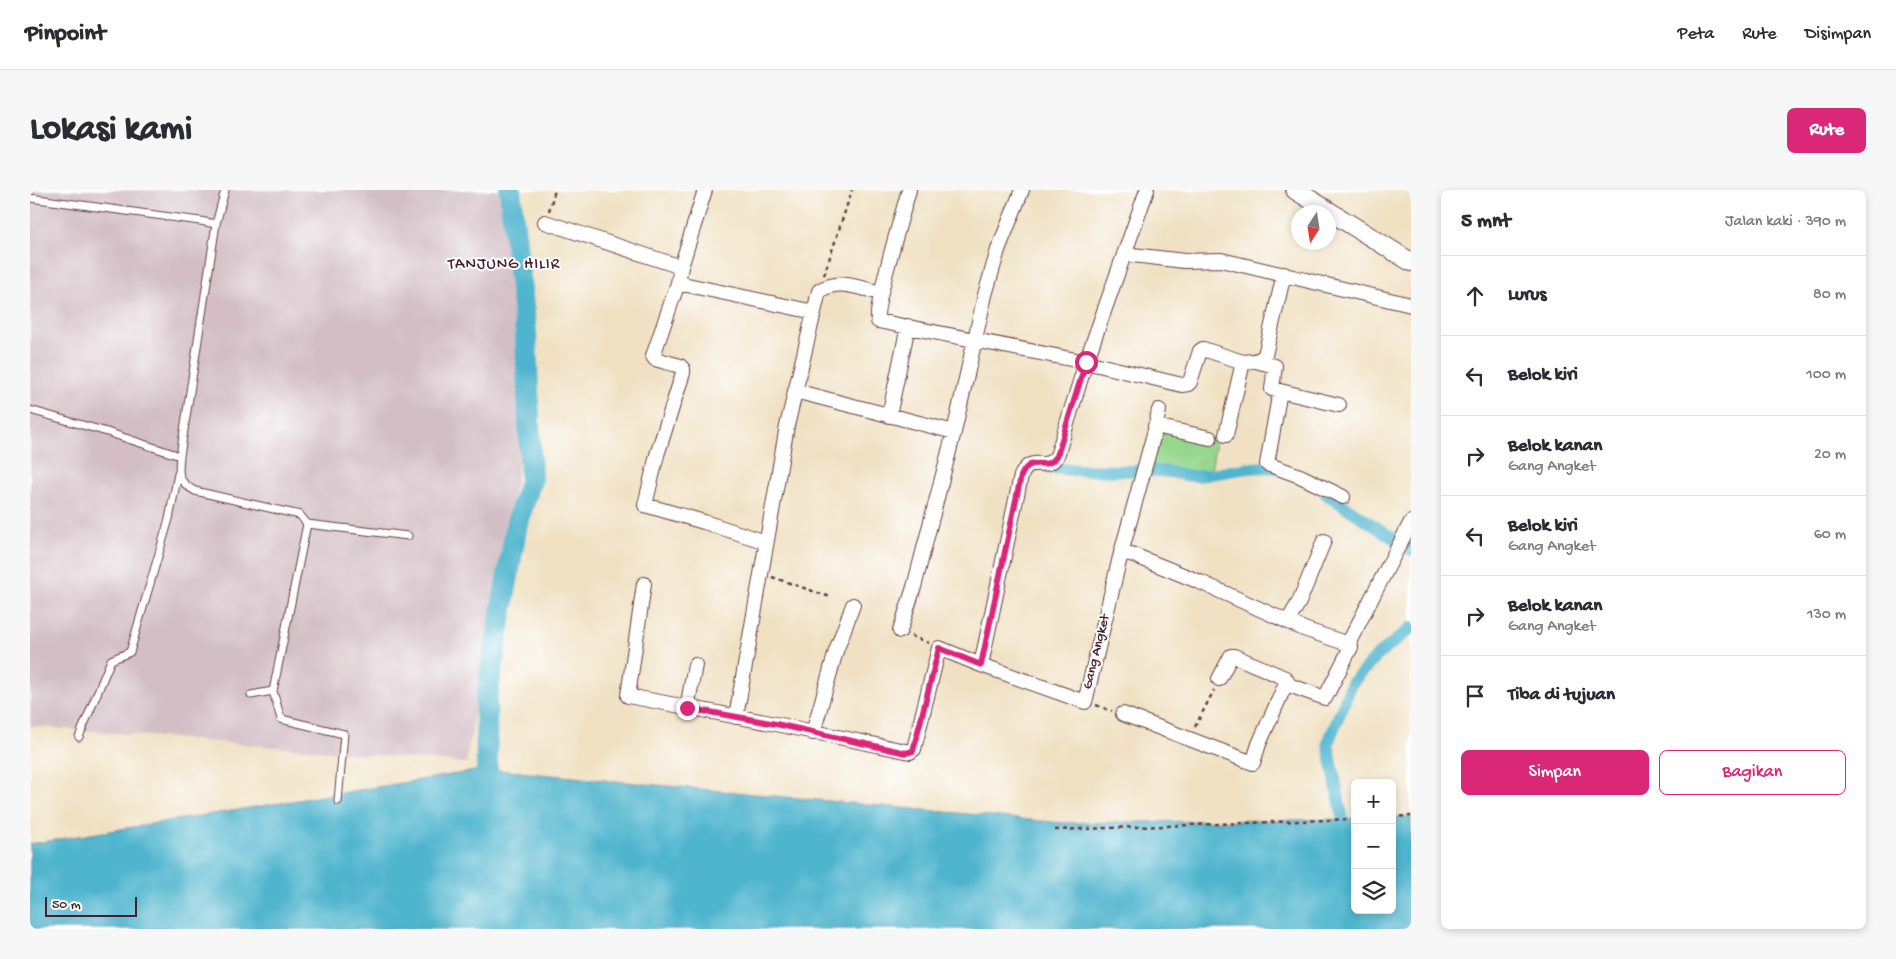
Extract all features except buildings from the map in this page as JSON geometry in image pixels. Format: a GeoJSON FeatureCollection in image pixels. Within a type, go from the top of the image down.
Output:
{"type":"FeatureCollection","features":[{"type":"Feature","properties":{"kind":"street"},"geometry":{"type":"LineString","coordinates":[[909,190],[876,317],[877,320],[1086,362],[1182,385],[1188,384],[1200,351],[1203,349],[1275,366],[1272,389],[1340,405]]}},
{"type":"Feature","properties":{"kind":"street"},"geometry":{"type":"LineString","coordinates":[[900,631],[914,588],[954,432],[980,312],[998,250],[1022,190]]}},
{"type":"Feature","properties":{"kind":"street"},"geometry":{"type":"LineString","coordinates":[[981,665],[1021,476],[1025,468],[1031,464],[1047,464],[1052,462],[1057,456],[1086,362],[1147,190]]}},
{"type":"Feature","properties":{"kind":"street"},"geometry":{"type":"LineString","coordinates":[[700,191],[678,283],[653,356],[655,359],[680,366],[684,373],[657,455],[645,506],[766,542]]}},
{"type":"Feature","properties":{"kind":"street"},"geometry":{"type":"LineString","coordinates":[[1298,191],[1411,262]]}},
{"type":"Feature","properties":{"kind":"street"},"geometry":{"type":"LineString","coordinates":[[545,222],[681,267]]}},
{"type":"Feature","properties":{"kind":"street"},"geometry":{"type":"LineString","coordinates":[[1124,254],[1184,261],[1221,260],[1411,305]]}},
{"type":"Feature","properties":{"kind":"street"},"geometry":{"type":"LineString","coordinates":[[1249,361],[1262,359],[1265,355],[1284,274]]}},
{"type":"Feature","properties":{"kind":"street"},"geometry":{"type":"LineString","coordinates":[[678,283],[814,312]]}},
{"type":"Feature","properties":{"kind":"street"},"geometry":{"type":"LineString","coordinates":[[736,717],[766,542],[795,391],[819,291],[828,285],[838,283],[882,293]]}},
{"type":"Feature","properties":{"kind":"street"},"geometry":{"type":"LineString","coordinates":[[889,416],[908,326]]}},
{"type":"Feature","properties":{"kind":"street"},"geometry":{"type":"LineString","coordinates":[[1226,435],[1249,361]]}},
{"type":"Feature","properties":{"kind":"street"},"geometry":{"type":"LineString","coordinates":[[795,391],[954,432]]}},
{"type":"Feature","properties":{"kind":"street"},"geometry":{"type":"LineString","coordinates":[[1280,391],[1267,464],[1300,476],[1343,497]]}},
{"type":"Feature","properties":{"kind":"street"},"geometry":{"type":"LineString","coordinates":[[1159,410],[1121,553],[1131,554],[1304,629],[1348,644],[1351,647],[1325,698],[1286,684]]}},
{"type":"Feature","properties":{"kind":"street"},"geometry":{"type":"LineString","coordinates":[[1155,426],[1210,438]]}},
{"type":"Feature","properties":{"kind":"street"},"geometry":{"type":"LineString","coordinates":[[1348,644],[1409,529]]}},
{"type":"Feature","properties":{"kind":"street"},"geometry":{"type":"LineString","coordinates":[[1288,621],[1324,542]]}},
{"type":"Feature","properties":{"kind":"street","name":"Gang Angket"},"geometry":{"type":"LineString","coordinates":[[939,648],[1085,702],[1121,553]]}},
{"type":"Feature","properties":{"kind":"street"},"geometry":{"type":"LineString","coordinates":[[644,584],[628,696],[776,724],[906,753],[913,751],[939,648]]}},
{"type":"Feature","properties":{"kind":"street"},"geometry":{"type":"LineString","coordinates":[[813,733],[836,651],[853,606]]}},
{"type":"Feature","properties":{"kind":"street"},"geometry":{"type":"LineString","coordinates":[[1123,714],[1253,763],[1259,744],[1286,684],[1285,678],[1249,661],[1231,656],[1219,679]]}},
{"type":"Feature","properties":{"kind":"street"},"geometry":{"type":"LineString","coordinates":[[687,708],[695,665]]}},
{"type":"Feature","properties":{"kind":"lane"},"geometry":{"type":"LineString","coordinates":[[79,738],[111,660],[130,652],[169,518],[178,474],[216,224],[225,190]]}},
{"type":"Feature","properties":{"kind":"lane"},"geometry":{"type":"LineString","coordinates":[[30,198],[200,220],[216,224]]}},
{"type":"Feature","properties":{"kind":"lane"},"geometry":{"type":"LineString","coordinates":[[30,410],[107,432],[180,456]]}},
{"type":"Feature","properties":{"kind":"lane"},"geometry":{"type":"LineString","coordinates":[[178,474],[183,484],[195,491],[300,515],[307,524],[408,536]]}},
{"type":"Feature","properties":{"kind":"lane"},"geometry":{"type":"LineString","coordinates":[[307,524],[274,691],[281,719],[344,734],[338,800]]}},
{"type":"Feature","properties":{"kind":"lane"},"geometry":{"type":"LineString","coordinates":[[251,695],[274,691]]}},
{"type":"Feature","properties":{"kind":"path"},"geometry":{"type":"LineString","coordinates":[[545,222],[555,190]]}},
{"type":"Feature","properties":{"kind":"path"},"geometry":{"type":"LineString","coordinates":[[819,291],[852,190]]}},
{"type":"Feature","properties":{"kind":"path"},"geometry":{"type":"LineString","coordinates":[[761,573],[830,597]]}},
{"type":"Feature","properties":{"kind":"path"},"geometry":{"type":"LineString","coordinates":[[900,631],[939,648]]}},
{"type":"Feature","properties":{"kind":"path"},"geometry":{"type":"LineString","coordinates":[[1191,729],[1198,725],[1219,679]]}},
{"type":"Feature","properties":{"kind":"path"},"geometry":{"type":"LineString","coordinates":[[1396,817],[1411,816]]}},
{"type":"Feature","properties":{"kind":"path"},"geometry":{"type":"LineString","coordinates":[[1055,830],[1351,819]]}},
{"type":"Feature","properties":{"kind":"shaded area"},"geometry":{"type":"Polygon","coordinates":[[[30,190],[509,190],[524,433],[466,763],[30,726],[30,190]]]}},
{"type":"Feature","properties":{"kind":"green space"},"geometry":{"type":"Polygon","coordinates":[[[1155,426],[1216,441],[1211,470],[1178,470],[1146,462],[1155,426]]]}},
{"type":"Feature","properties":{"kind":"water"},"geometry":{"type":"Polygon","coordinates":[[[487,769],[1063,823],[1351,819],[1351,914],[1396,914],[1396,817],[1411,816],[1411,929],[30,929],[30,844],[487,769]]]}},
{"type":"Feature","properties":{"kind":"waterway"},"geometry":{"type":"LineString","coordinates":[[487,769],[486,701],[517,523],[531,480],[526,333],[510,190]]}},
{"type":"Feature","properties":{"kind":"waterway"},"geometry":{"type":"LineString","coordinates":[[1049,468],[1160,471],[1193,476],[1247,468],[1277,468]]}},
{"type":"Feature","properties":{"kind":"waterway"},"geometry":{"type":"LineString","coordinates":[[1326,494],[1411,550]]}},
{"type":"Feature","properties":{"kind":"waterway"},"geometry":{"type":"LineString","coordinates":[[1343,820],[1328,743],[1352,683],[1378,655],[1411,628]]}},
{"type":"Feature","properties":{"kind":"district","name":"TANJUNG HILIR"},"geometry":{"type":"Point","coordinates":[504,265]}},
{"type":"Feature","properties":{"kind":"route"},"geometry":{"type":"LineString","coordinates":[[687,708],[776,724],[906,753],[913,751],[939,648],[981,665],[1021,476],[1025,468],[1031,464],[1047,464],[1052,462],[1057,456],[1086,362]]}}]}
